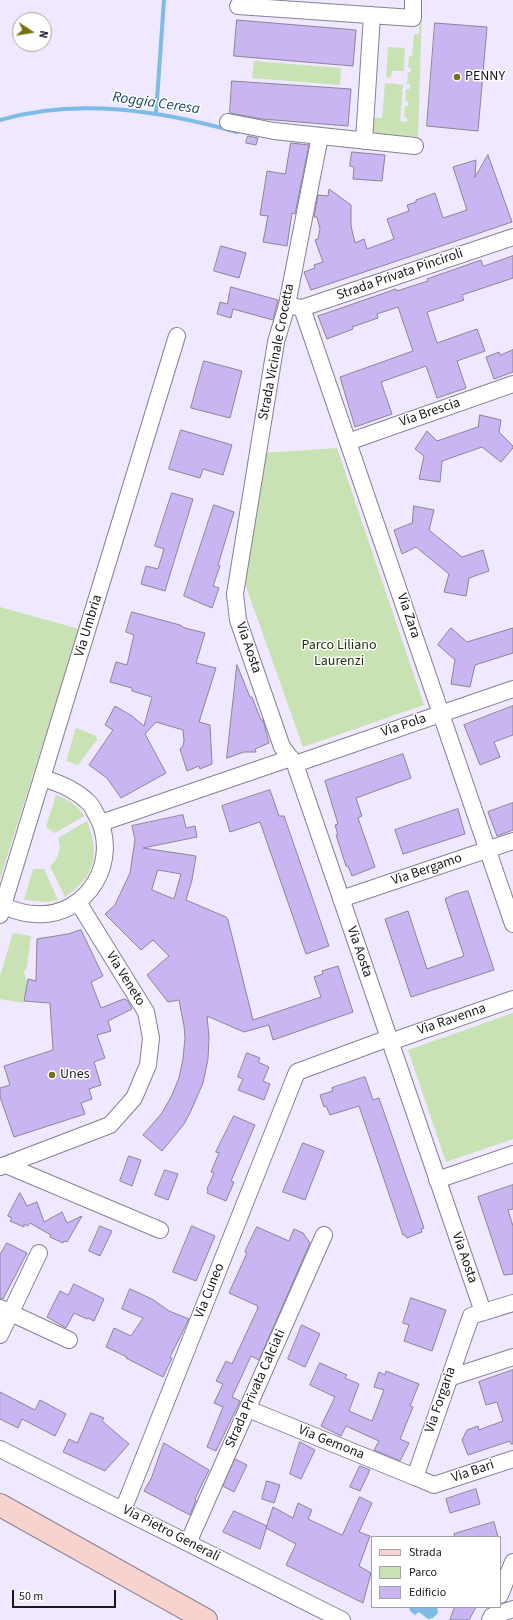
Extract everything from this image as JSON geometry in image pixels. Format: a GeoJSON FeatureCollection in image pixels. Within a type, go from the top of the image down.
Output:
{"type":"FeatureCollection","features":[{"type":"Feature","properties":{"kind":"street"},"geometry":{"type":"LineString","coordinates":[[238,6],[413,18],[413,0]]}},
{"type":"Feature","properties":{"kind":"street"},"geometry":{"type":"LineString","coordinates":[[364,140],[372,16]]}},
{"type":"Feature","properties":{"kind":"street"},"geometry":{"type":"LineString","coordinates":[[228,122],[274,131],[415,146]]}},
{"type":"Feature","properties":{"kind":"street","name":"Strada Vicinale Crocetta"},"geometry":{"type":"LineString","coordinates":[[236,594],[276,342],[294,307],[320,136]]}},
{"type":"Feature","properties":{"kind":"street","name":"Strada Privata Pinciroli"},"geometry":{"type":"LineString","coordinates":[[294,307],[513,237]]}},
{"type":"Feature","properties":{"kind":"street","name":"Via Zara"},"geometry":{"type":"LineString","coordinates":[[294,307],[348,442],[513,924]]}},
{"type":"Feature","properties":{"kind":"street","name":"Via Umbria"},"geometry":{"type":"LineString","coordinates":[[1,911],[177,336]]}},
{"type":"Feature","properties":{"kind":"street","name":"Via Brescia"},"geometry":{"type":"LineString","coordinates":[[348,442],[513,384]]}},
{"type":"Feature","properties":{"kind":"street","name":"Via Aosta"},"geometry":{"type":"LineString","coordinates":[[236,594],[238,620],[282,747],[293,761],[483,1312]]}},
{"type":"Feature","properties":{"kind":"street","name":"Via Pola"},"geometry":{"type":"LineString","coordinates":[[101,823],[513,689]]}},
{"type":"Feature","properties":{"kind":"street"},"geometry":{"type":"LineString","coordinates":[[1,911],[36,914],[58,912],[78,902],[93,886],[103,867],[106,845],[101,823],[90,804],[74,790],[42,778]]}},
{"type":"Feature","properties":{"kind":"street","name":"Via Bergamo"},"geometry":{"type":"LineString","coordinates":[[341,899],[513,841]]}},
{"type":"Feature","properties":{"kind":"street","name":"Via Veneto"},"geometry":{"type":"LineString","coordinates":[[3,1166],[110,1125],[134,1098],[148,1065],[151,1038],[146,1012],[78,902]]}},
{"type":"Feature","properties":{"kind":"street","name":"Via Ravenna"},"geometry":{"type":"LineString","coordinates":[[297,1072],[513,999]]}},
{"type":"Feature","properties":{"kind":"street","name":"Via Cuneo"},"geometry":{"type":"LineString","coordinates":[[123,1510],[297,1072]]}},
{"type":"Feature","properties":{"kind":"street"},"geometry":{"type":"LineString","coordinates":[[437,1180],[513,1154]]}},
{"type":"Feature","properties":{"kind":"street"},"geometry":{"type":"LineString","coordinates":[[3,1166],[160,1230]]}},
{"type":"Feature","properties":{"kind":"street","name":"Strada Privata Calciati"},"geometry":{"type":"LineString","coordinates":[[188,1543],[324,1235]]}},
{"type":"Feature","properties":{"kind":"street"},"geometry":{"type":"LineString","coordinates":[[0,1335],[5,1310],[39,1253]]}},
{"type":"Feature","properties":{"kind":"street"},"geometry":{"type":"LineString","coordinates":[[483,1312],[513,1302]]}},
{"type":"Feature","properties":{"kind":"street"},"geometry":{"type":"LineString","coordinates":[[5,1310],[69,1340]]}},
{"type":"Feature","properties":{"kind":"street","name":"Via Forgaria"},"geometry":{"type":"LineString","coordinates":[[415,1477],[471,1316],[483,1312]]}},
{"type":"Feature","properties":{"kind":"street"},"geometry":{"type":"LineString","coordinates":[[449,1378],[513,1358]]}},
{"type":"Feature","properties":{"kind":"street","name":"Via Gemona"},"geometry":{"type":"LineString","coordinates":[[248,1409],[415,1477]]}},
{"type":"Feature","properties":{"kind":"street","name":"Via Pietro Generali"},"geometry":{"type":"LineString","coordinates":[[0,1449],[342,1620]]}},
{"type":"Feature","properties":{"kind":"street","name":"Via Bari"},"geometry":{"type":"LineString","coordinates":[[415,1477],[434,1485],[513,1458]]}},
{"type":"Feature","properties":{"kind":"street"},"geometry":{"type":"LineString","coordinates":[[0,1505],[206,1620]]}},
{"type":"Feature","properties":{"kind":"street"},"geometry":{"type":"LineString","coordinates":[[0,1521],[181,1620]]}},
{"type":"Feature","properties":{"kind":"street"},"geometry":{"type":"LineString","coordinates":[[501,1592],[513,1562]]}},
{"type":"Feature","properties":{"kind":"street"},"geometry":{"type":"LineString","coordinates":[[492,1614],[513,1609]]}},
{"type":"Feature","properties":{"kind":"green space"},"geometry":{"type":"Polygon","coordinates":[[[420,13],[422,13],[418,137],[370,133],[372,118],[382,118],[385,83],[403,85],[400,121],[407,122],[407,117],[404,117],[405,106],[408,106],[408,101],[405,101],[406,89],[410,89],[410,84],[407,84],[408,72],[411,72],[411,68],[408,67],[409,56],[412,56],[414,34],[419,34],[420,13]]]}},
{"type":"Feature","properties":{"kind":"green space"},"geometry":{"type":"Polygon","coordinates":[[[388,47],[405,48],[404,71],[392,71],[391,78],[386,77],[388,47]]]}},
{"type":"Feature","properties":{"kind":"green space"},"geometry":{"type":"Polygon","coordinates":[[[254,61],[341,68],[340,85],[252,78],[254,61]]]}},
{"type":"Feature","properties":{"kind":"green space","name":"Parco Liliano Laurenzi"},"geometry":{"type":"Polygon","coordinates":[[[337,448],[424,705],[303,747],[244,581],[265,453],[337,448]]]}},
{"type":"Feature","properties":{"kind":"green space"},"geometry":{"type":"Polygon","coordinates":[[[0,607],[79,629],[0,879],[0,607]]]}},
{"type":"Feature","properties":{"kind":"green space"},"geometry":{"type":"Polygon","coordinates":[[[76,728],[96,736],[97,740],[78,765],[66,761],[76,728]]]}},
{"type":"Feature","properties":{"kind":"green space"},"geometry":{"type":"Polygon","coordinates":[[[56,795],[72,803],[84,816],[55,833],[46,827],[56,795]]]}},
{"type":"Feature","properties":{"kind":"green space"},"geometry":{"type":"Polygon","coordinates":[[[87,821],[93,845],[94,855],[92,864],[89,873],[83,881],[65,897],[50,866],[56,860],[60,850],[58,838],[87,821]]]}},
{"type":"Feature","properties":{"kind":"green space"},"geometry":{"type":"Polygon","coordinates":[[[33,869],[44,869],[58,900],[47,902],[24,900],[33,869]]]}},
{"type":"Feature","properties":{"kind":"green space"},"geometry":{"type":"Polygon","coordinates":[[[13,933],[31,936],[27,967],[24,972],[27,982],[23,1003],[0,999],[0,976],[13,933]]]}},
{"type":"Feature","properties":{"kind":"green space"},"geometry":{"type":"Polygon","coordinates":[[[513,1013],[513,1139],[446,1162],[408,1050],[513,1013]]]}},
{"type":"Feature","properties":{"kind":"water"},"geometry":{"type":"Polygon","coordinates":[[[409,1608],[437,1608],[438,1613],[433,1618],[428,1619],[419,1612],[415,1615],[410,1611],[409,1608]]]}},
{"type":"Feature","properties":{"kind":"building"},"geometry":{"type":"Polygon","coordinates":[[[237,20],[356,30],[353,66],[234,56],[237,20]]]}},
{"type":"Feature","properties":{"kind":"building","name":"PENNY"},"geometry":{"type":"Polygon","coordinates":[[[435,23],[487,27],[478,131],[427,126],[435,23]]]}},
{"type":"Feature","properties":{"kind":"building"},"geometry":{"type":"Polygon","coordinates":[[[232,81],[351,89],[348,126],[262,119],[230,113],[232,81]]]}},
{"type":"Feature","properties":{"kind":"building"},"geometry":{"type":"Polygon","coordinates":[[[248,136],[258,138],[256,145],[246,143],[248,136]]]}},
{"type":"Feature","properties":{"kind":"building"},"geometry":{"type":"Polygon","coordinates":[[[291,143],[309,145],[295,214],[292,213],[287,246],[263,242],[268,216],[260,215],[267,171],[285,174],[291,143]]]}},
{"type":"Feature","properties":{"kind":"building"},"geometry":{"type":"Polygon","coordinates":[[[352,152],[385,155],[382,181],[353,179],[354,167],[350,166],[352,152]]]}},
{"type":"Feature","properties":{"kind":"building"},"geometry":{"type":"Polygon","coordinates":[[[488,155],[512,222],[311,290],[304,272],[315,268],[314,265],[323,262],[315,240],[318,239],[320,229],[317,217],[314,217],[318,195],[328,196],[329,189],[351,205],[351,226],[355,243],[364,239],[367,249],[394,239],[387,219],[409,211],[407,205],[416,202],[416,200],[435,193],[443,218],[467,210],[453,167],[476,160],[475,177],[488,155]]]}},
{"type":"Feature","properties":{"kind":"building"},"geometry":{"type":"Polygon","coordinates":[[[221,246],[246,253],[239,278],[214,271],[221,246]]]}},
{"type":"Feature","properties":{"kind":"building"},"geometry":{"type":"Polygon","coordinates":[[[513,256],[513,278],[462,295],[464,300],[427,312],[437,343],[477,329],[485,351],[457,361],[466,388],[437,398],[426,366],[381,382],[392,414],[355,427],[340,377],[413,351],[398,307],[377,314],[378,318],[352,327],[353,329],[327,339],[318,316],[396,289],[397,291],[428,281],[427,279],[481,260],[483,266],[513,256]]]}},
{"type":"Feature","properties":{"kind":"building"},"geometry":{"type":"Polygon","coordinates":[[[231,287],[278,300],[273,320],[233,309],[231,318],[217,314],[220,302],[227,304],[231,287]]]}},
{"type":"Feature","properties":{"kind":"building"},"geometry":{"type":"Polygon","coordinates":[[[513,350],[513,372],[494,379],[486,357],[499,352],[500,355],[513,350]]]}},
{"type":"Feature","properties":{"kind":"building"},"geometry":{"type":"Polygon","coordinates":[[[204,361],[242,371],[230,418],[191,408],[204,361]]]}},
{"type":"Feature","properties":{"kind":"building"},"geometry":{"type":"Polygon","coordinates":[[[480,415],[501,420],[499,432],[513,446],[501,462],[482,447],[442,461],[440,482],[419,479],[424,456],[415,449],[427,431],[437,441],[478,427],[480,415]]]}},
{"type":"Feature","properties":{"kind":"building"},"geometry":{"type":"Polygon","coordinates":[[[181,430],[232,445],[223,475],[203,469],[200,478],[169,469],[181,430]]]}},
{"type":"Feature","properties":{"kind":"building"},"geometry":{"type":"Polygon","coordinates":[[[172,493],[193,499],[165,591],[141,584],[146,566],[158,569],[164,549],[155,546],[172,493]]]}},
{"type":"Feature","properties":{"kind":"building"},"geometry":{"type":"Polygon","coordinates":[[[214,505],[234,512],[218,565],[220,566],[213,586],[219,588],[212,608],[184,596],[214,505]]]}},
{"type":"Feature","properties":{"kind":"building"},"geometry":{"type":"Polygon","coordinates":[[[414,506],[434,510],[429,530],[462,557],[483,550],[489,571],[469,578],[466,596],[444,592],[449,574],[416,547],[402,554],[394,530],[412,523],[414,506]]]}},
{"type":"Feature","properties":{"kind":"building"},"geometry":{"type":"Polygon","coordinates":[[[132,612],[205,633],[196,663],[216,668],[199,722],[210,725],[212,764],[200,769],[199,766],[187,771],[180,749],[183,746],[184,741],[183,730],[156,722],[145,734],[166,773],[121,798],[107,778],[89,765],[113,730],[105,725],[115,706],[132,716],[144,726],[152,697],[132,691],[132,688],[110,682],[116,662],[127,665],[134,635],[126,632],[132,612]]]}},
{"type":"Feature","properties":{"kind":"building"},"geometry":{"type":"Polygon","coordinates":[[[451,628],[467,642],[513,628],[513,653],[475,665],[470,687],[451,684],[455,660],[438,645],[451,628]]]}},
{"type":"Feature","properties":{"kind":"building"},"geometry":{"type":"Polygon","coordinates":[[[237,665],[250,697],[252,697],[261,720],[263,720],[269,743],[255,749],[256,752],[244,752],[227,758],[237,665]]]}},
{"type":"Feature","properties":{"kind":"building"},"geometry":{"type":"Polygon","coordinates":[[[513,706],[513,735],[494,742],[500,757],[480,765],[464,725],[513,706]]]}},
{"type":"Feature","properties":{"kind":"building"},"geometry":{"type":"Polygon","coordinates":[[[403,754],[411,778],[356,798],[362,816],[358,818],[375,867],[352,876],[348,866],[346,866],[336,835],[338,835],[335,825],[338,824],[325,781],[403,754]]]}},
{"type":"Feature","properties":{"kind":"building"},"geometry":{"type":"Polygon","coordinates":[[[270,790],[279,816],[284,816],[329,946],[306,954],[260,822],[230,832],[222,806],[270,790]]]}},
{"type":"Feature","properties":{"kind":"building"},"geometry":{"type":"Polygon","coordinates":[[[513,803],[513,830],[497,836],[488,812],[513,803]]]}},
{"type":"Feature","properties":{"kind":"building"},"geometry":{"type":"Polygon","coordinates":[[[458,809],[465,834],[403,854],[395,830],[458,809]]]}},
{"type":"Feature","properties":{"kind":"building"},"geometry":{"type":"Polygon","coordinates":[[[183,815],[186,828],[195,826],[197,837],[143,848],[196,856],[192,880],[186,900],[226,917],[228,920],[253,1020],[321,997],[314,977],[323,974],[322,971],[338,966],[353,1012],[273,1040],[269,1025],[244,1032],[207,1016],[209,1037],[208,1059],[203,1083],[184,1124],[162,1151],[143,1135],[162,1113],[179,1078],[183,1059],[185,1038],[184,1026],[179,1000],[168,1002],[147,975],[169,956],[153,940],[141,950],[105,914],[115,905],[130,873],[135,840],[132,826],[183,815]],[[158,870],[152,890],[174,899],[181,874],[158,870]]]}},
{"type":"Feature","properties":{"kind":"building"},"geometry":{"type":"Polygon","coordinates":[[[468,891],[494,970],[411,997],[385,919],[408,911],[427,969],[464,956],[445,899],[468,891]]]}},
{"type":"Feature","properties":{"kind":"building"},"geometry":{"type":"Polygon","coordinates":[[[81,930],[103,976],[91,982],[101,1008],[125,999],[128,1001],[132,1009],[108,1021],[111,1031],[97,1035],[105,1058],[94,1062],[101,1085],[89,1089],[92,1099],[81,1103],[85,1114],[14,1137],[0,1097],[0,1088],[10,1085],[4,1066],[53,1050],[50,1003],[24,1001],[28,979],[36,981],[37,939],[68,934],[81,930]]]}},
{"type":"Feature","properties":{"kind":"building"},"geometry":{"type":"Polygon","coordinates":[[[247,1053],[260,1058],[258,1062],[269,1067],[263,1081],[270,1084],[264,1100],[238,1090],[243,1079],[238,1077],[247,1053]]]}},
{"type":"Feature","properties":{"kind":"building"},"geometry":{"type":"Polygon","coordinates":[[[365,1077],[373,1100],[379,1098],[424,1228],[421,1229],[422,1232],[407,1238],[403,1235],[359,1106],[330,1115],[326,1106],[324,1107],[320,1095],[333,1091],[332,1088],[365,1077]]]}},
{"type":"Feature","properties":{"kind":"building"},"geometry":{"type":"Polygon","coordinates":[[[234,1116],[255,1125],[231,1181],[234,1182],[226,1201],[207,1193],[207,1189],[214,1173],[211,1172],[219,1153],[216,1152],[234,1116]]]}},
{"type":"Feature","properties":{"kind":"building"},"geometry":{"type":"Polygon","coordinates":[[[303,1143],[324,1151],[305,1200],[283,1192],[303,1143]]]}},
{"type":"Feature","properties":{"kind":"building"},"geometry":{"type":"Polygon","coordinates":[[[129,1156],[141,1160],[132,1186],[120,1181],[129,1156]]]}},
{"type":"Feature","properties":{"kind":"building"},"geometry":{"type":"Polygon","coordinates":[[[165,1170],[178,1174],[168,1200],[155,1195],[165,1170]]]}},
{"type":"Feature","properties":{"kind":"building"},"geometry":{"type":"Polygon","coordinates":[[[513,1185],[513,1209],[508,1210],[513,1226],[513,1274],[504,1275],[478,1197],[513,1185]]]}},
{"type":"Feature","properties":{"kind":"building"},"geometry":{"type":"Polygon","coordinates":[[[20,1193],[27,1206],[37,1202],[44,1222],[62,1212],[67,1223],[82,1216],[67,1242],[64,1241],[63,1243],[50,1237],[51,1235],[30,1223],[28,1226],[24,1224],[24,1227],[10,1221],[12,1218],[8,1216],[20,1193]]]}},
{"type":"Feature","properties":{"kind":"building"},"geometry":{"type":"Polygon","coordinates":[[[100,1226],[112,1231],[100,1256],[89,1251],[100,1226]]]}},
{"type":"Feature","properties":{"kind":"building"},"geometry":{"type":"Polygon","coordinates":[[[192,1226],[215,1236],[196,1281],[173,1272],[192,1226]]]}},
{"type":"Feature","properties":{"kind":"building"},"geometry":{"type":"Polygon","coordinates":[[[257,1227],[289,1241],[294,1229],[303,1233],[310,1243],[259,1360],[251,1356],[232,1397],[240,1401],[216,1451],[207,1447],[223,1407],[214,1403],[223,1384],[216,1381],[226,1361],[232,1364],[258,1308],[258,1306],[229,1293],[247,1253],[245,1252],[257,1227]]]}},
{"type":"Feature","properties":{"kind":"building"},"geometry":{"type":"Polygon","coordinates":[[[7,1243],[27,1253],[3,1299],[0,1299],[0,1255],[7,1243]]]}},
{"type":"Feature","properties":{"kind":"building"},"geometry":{"type":"Polygon","coordinates":[[[74,1284],[104,1299],[94,1321],[74,1313],[66,1328],[47,1317],[60,1291],[68,1295],[74,1284]]]}},
{"type":"Feature","properties":{"kind":"building"},"geometry":{"type":"Polygon","coordinates":[[[130,1289],[152,1299],[169,1311],[189,1319],[170,1357],[172,1358],[163,1377],[106,1347],[114,1328],[131,1336],[143,1318],[122,1309],[130,1289]]]}},
{"type":"Feature","properties":{"kind":"building"},"geometry":{"type":"Polygon","coordinates":[[[411,1298],[446,1310],[432,1351],[404,1341],[409,1325],[403,1323],[411,1298]]]}},
{"type":"Feature","properties":{"kind":"building"},"geometry":{"type":"Polygon","coordinates":[[[302,1325],[320,1334],[305,1367],[288,1359],[302,1325]]]}},
{"type":"Feature","properties":{"kind":"building"},"geometry":{"type":"Polygon","coordinates":[[[320,1363],[347,1375],[345,1378],[359,1384],[349,1411],[372,1421],[384,1390],[374,1387],[379,1372],[385,1375],[386,1371],[419,1384],[410,1406],[413,1407],[400,1439],[409,1443],[400,1461],[374,1450],[379,1441],[346,1426],[341,1436],[321,1426],[335,1397],[310,1385],[320,1363]]]}},
{"type":"Feature","properties":{"kind":"building"},"geometry":{"type":"Polygon","coordinates":[[[513,1370],[513,1444],[511,1444],[510,1441],[468,1455],[462,1440],[467,1430],[478,1426],[479,1430],[503,1421],[497,1402],[486,1405],[479,1382],[513,1370]]]}},
{"type":"Feature","properties":{"kind":"building"},"geometry":{"type":"Polygon","coordinates":[[[0,1392],[35,1410],[40,1400],[66,1414],[55,1436],[22,1419],[18,1428],[0,1419],[0,1392]]]}},
{"type":"Feature","properties":{"kind":"building"},"geometry":{"type":"Polygon","coordinates":[[[91,1413],[104,1418],[102,1421],[129,1444],[105,1471],[63,1452],[69,1439],[77,1443],[91,1413]]]}},
{"type":"Feature","properties":{"kind":"building"},"geometry":{"type":"Polygon","coordinates":[[[300,1442],[315,1450],[301,1479],[290,1474],[300,1442]]]}},
{"type":"Feature","properties":{"kind":"building"},"geometry":{"type":"Polygon","coordinates":[[[164,1443],[209,1470],[195,1499],[196,1500],[190,1515],[144,1491],[151,1479],[164,1443]]]}},
{"type":"Feature","properties":{"kind":"building"},"geometry":{"type":"Polygon","coordinates":[[[235,1459],[247,1465],[234,1492],[223,1486],[235,1459]]]}},
{"type":"Feature","properties":{"kind":"building"},"geometry":{"type":"Polygon","coordinates":[[[360,1466],[370,1470],[360,1491],[350,1487],[360,1466]]]}},
{"type":"Feature","properties":{"kind":"building"},"geometry":{"type":"Polygon","coordinates":[[[267,1481],[280,1485],[274,1503],[262,1499],[267,1481]]]}},
{"type":"Feature","properties":{"kind":"building"},"geometry":{"type":"Polygon","coordinates":[[[476,1489],[480,1504],[450,1513],[446,1499],[476,1489]]]}},
{"type":"Feature","properties":{"kind":"building"},"geometry":{"type":"Polygon","coordinates":[[[360,1497],[372,1503],[359,1532],[370,1536],[359,1566],[371,1573],[363,1603],[286,1565],[296,1544],[266,1528],[273,1507],[293,1518],[298,1503],[312,1510],[308,1519],[342,1535],[360,1497]]]}},
{"type":"Feature","properties":{"kind":"building"},"geometry":{"type":"Polygon","coordinates":[[[234,1511],[267,1526],[260,1549],[223,1532],[234,1511]]]}},
{"type":"Feature","properties":{"kind":"building"},"geometry":{"type":"Polygon","coordinates":[[[494,1522],[498,1536],[455,1536],[454,1534],[494,1522]]]}},
{"type":"Feature","properties":{"kind":"building"},"geometry":{"type":"Polygon","coordinates":[[[455,1608],[475,1608],[469,1620],[450,1620],[455,1608]]]}},
{"type":"Feature","properties":{"kind":"waterway"},"geometry":{"type":"LineString","coordinates":[[156,114],[164,0]]}},
{"type":"Feature","properties":{"kind":"waterway","name":"Roggia Ceresa"},"geometry":{"type":"LineString","coordinates":[[0,120],[29,113],[59,109],[89,108],[149,113],[179,118],[237,132]]}},
{"type":"Feature","properties":{"kind":"place","name":"PENNY"},"geometry":{"type":"Point","coordinates":[457,77]}},
{"type":"Feature","properties":{"kind":"place","name":"Unes"},"geometry":{"type":"Point","coordinates":[52,1075]}}]}
